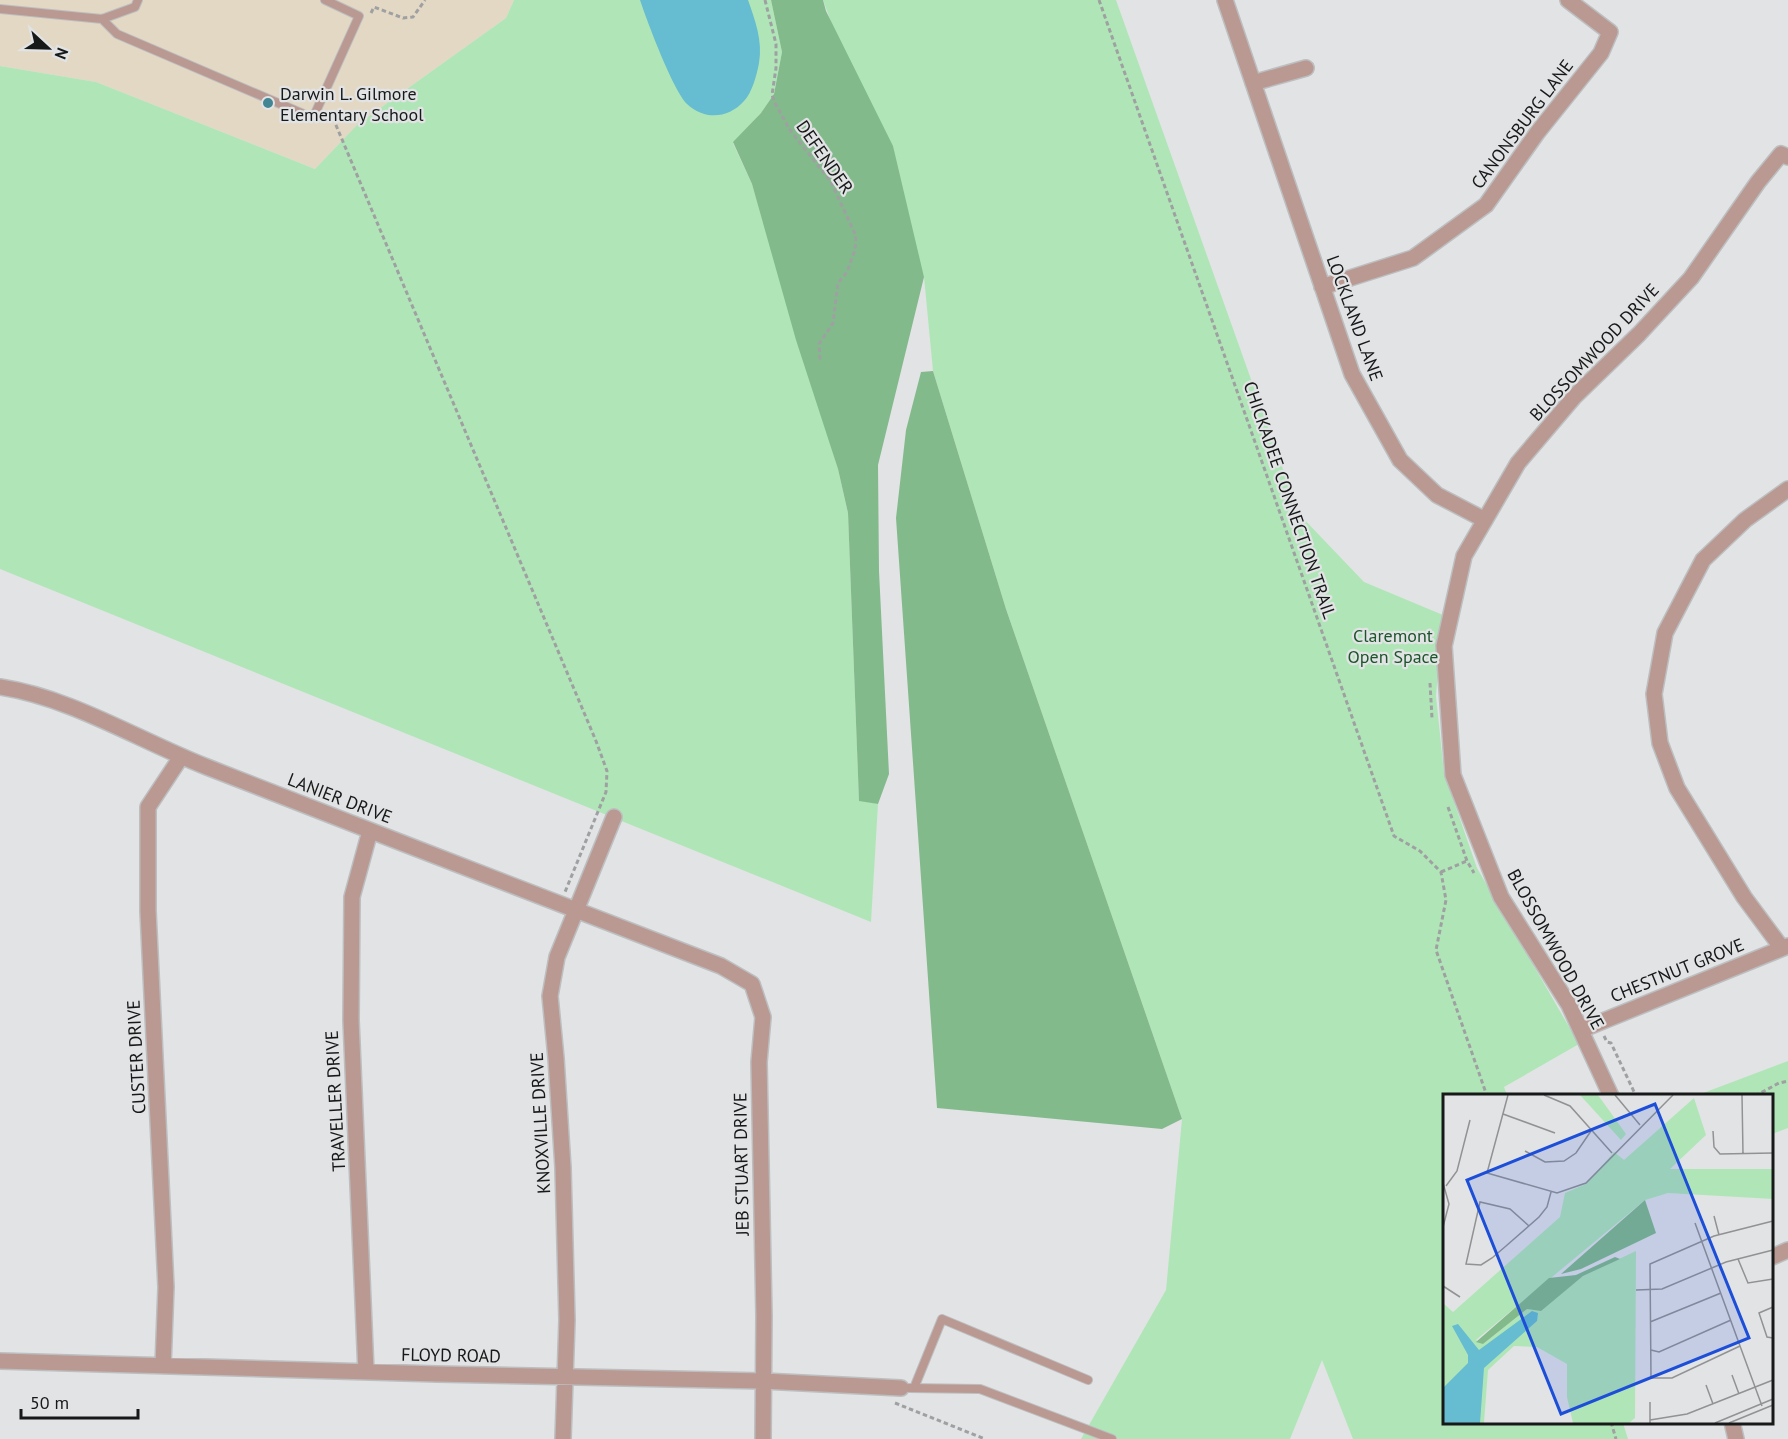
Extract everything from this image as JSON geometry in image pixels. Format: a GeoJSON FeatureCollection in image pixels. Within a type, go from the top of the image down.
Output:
{"type":"FeatureCollection","features":[{"type":"Feature","properties":{"kind":"street","name":"LOCKLAND LANE"},"geometry":{"type":"LineString","coordinates":[[1225,0],[1352,374],[1400,460],[1437,495],[1485,520]]}},
{"type":"Feature","properties":{"kind":"street","name":"CANONSBURG LANE"},"geometry":{"type":"LineString","coordinates":[[1322,287],[1413,258],[1486,205],[1537,133],[1601,54],[1610,32],[1568,0]]}},
{"type":"Feature","properties":{"kind":"street"},"geometry":{"type":"LineString","coordinates":[[1253,83],[1306,68]]}},
{"type":"Feature","properties":{"kind":"street","name":"BLOSSOMWOOD DRIVE"},"geometry":{"type":"LineString","coordinates":[[1611,1094],[1569,1005],[1501,897],[1453,775],[1444,646],[1464,556],[1518,463],[1575,396],[1639,334],[1691,278],[1781,154],[1788,157]]}},
{"type":"Feature","properties":{"kind":"street"},"geometry":{"type":"LineString","coordinates":[[1784,947],[1744,897],[1677,788],[1660,743],[1654,694],[1665,633],[1703,560],[1745,520],[1788,489]]}},
{"type":"Feature","properties":{"kind":"street","name":"LANIER DRIVE"},"geometry":{"type":"LineString","coordinates":[[0,687],[22,691],[91,716],[182,757],[667,946]]}},
{"type":"Feature","properties":{"kind":"street","name":"CUSTER DRIVE"},"geometry":{"type":"LineString","coordinates":[[163,1366],[166,1287],[148,911],[148,807],[182,757]]}},
{"type":"Feature","properties":{"kind":"street","name":"KNOXVILLE DRIVE"},"geometry":{"type":"LineString","coordinates":[[563,1439],[567,1320],[563,1168],[550,996],[557,957],[614,817]]}},
{"type":"Feature","properties":{"kind":"street","name":"TRAVELLER DRIVE"},"geometry":{"type":"LineString","coordinates":[[366,1372],[351,1020],[352,897],[370,831]]}},
{"type":"Feature","properties":{"kind":"street","name":"JEB STUART DRIVE"},"geometry":{"type":"LineString","coordinates":[[667,946],[721,966],[752,984],[763,1017],[759,1062],[764,1316],[762,1439]]}},
{"type":"Feature","properties":{"kind":"street","name":"CHESTNUT GROVE"},"geometry":{"type":"LineString","coordinates":[[1581,1030],[1784,947]]}},
{"type":"Feature","properties":{"kind":"street"},"geometry":{"type":"LineString","coordinates":[[1773,1257],[1788,1250]]}},
{"type":"Feature","properties":{"kind":"street","name":"FLOYD ROAD"},"geometry":{"type":"LineString","coordinates":[[0,1361],[763,1381],[907,1388]]}},
{"type":"Feature","properties":{"kind":"street"},"geometry":{"type":"LineString","coordinates":[[1732,1424],[1736,1439]]}},
{"type":"Feature","properties":{"kind":"lane"},"geometry":{"type":"LineString","coordinates":[[0,9],[102,20],[135,7],[138,0]]}},
{"type":"Feature","properties":{"kind":"lane"},"geometry":{"type":"LineString","coordinates":[[102,20],[117,34],[313,118],[359,16],[325,0]]}},
{"type":"Feature","properties":{"kind":"lane"},"geometry":{"type":"LineString","coordinates":[[1088,1380],[942,1319],[907,1388],[980,1389],[1112,1439]]}},
{"type":"Feature","properties":{"kind":"path"},"geometry":{"type":"LineString","coordinates":[[369,19],[374,7],[403,18],[414,17],[425,0]]}},
{"type":"Feature","properties":{"kind":"path","name":"DEFENDER"},"geometry":{"type":"LineString","coordinates":[[765,0],[776,44],[776,68],[772,94],[775,103],[790,130],[831,182],[856,236],[855,250],[847,272],[842,275],[838,283],[833,323],[819,344],[820,360]]}},
{"type":"Feature","properties":{"kind":"path","name":"CHICKADEE CONNECTION TRAIL"},"geometry":{"type":"LineString","coordinates":[[1099,0],[1394,836],[1420,851],[1441,873]]}},
{"type":"Feature","properties":{"kind":"path"},"geometry":{"type":"LineString","coordinates":[[334,102],[330,112],[592,730],[607,771],[606,792],[560,904]]}},
{"type":"Feature","properties":{"kind":"path"},"geometry":{"type":"LineString","coordinates":[[1467,861],[1441,873],[1446,900],[1436,950],[1487,1094]]}},
{"type":"Feature","properties":{"kind":"path"},"geometry":{"type":"LineString","coordinates":[[1598,1023],[1635,1094]]}},
{"type":"Feature","properties":{"kind":"path"},"geometry":{"type":"LineString","coordinates":[[1757,1094],[1788,1081]]}},
{"type":"Feature","properties":{"kind":"path"},"geometry":{"type":"LineString","coordinates":[[887,1400],[985,1439]]}},
{"type":"Feature","properties":{"kind":"path"},"geometry":{"type":"LineString","coordinates":[[1612,1424],[1616,1439]]}},
{"type":"Feature","properties":{"kind":"shaded area","name":"Darwin L. Gilmore Elementary School"},"geometry":{"type":"Polygon","coordinates":[[[0,0],[514,0],[506,18],[358,124],[315,169],[96,82],[0,66],[0,0]]]}},
{"type":"Feature","properties":{"kind":"green space"},"geometry":{"type":"Polygon","coordinates":[[[514,0],[771,0],[782,52],[774,94],[761,113],[733,143],[752,184],[838,469],[848,513],[859,800],[878,804],[871,922],[0,569],[0,66],[96,82],[315,169],[358,124],[506,18],[514,0]]]}},
{"type":"Feature","properties":{"kind":"green space"},"geometry":{"type":"Polygon","coordinates":[[[771,0],[823,0],[826,11],[893,146],[924,277],[878,465],[879,571],[889,774],[878,804],[859,801],[848,513],[838,469],[796,340],[752,184],[733,142],[761,113],[774,94],[782,52],[771,0]]]}},
{"type":"Feature","properties":{"kind":"green space","name":"Claremont Open Space"},"geometry":{"type":"Polygon","coordinates":[[[823,0],[1116,0],[1299,514],[1364,582],[1443,615],[1436,696],[1444,773],[1477,868],[1579,1044],[1504,1087],[1507,1094],[1443,1094],[1443,1424],[1623,1424],[1628,1439],[1353,1439],[1322,1360],[1290,1439],[1081,1439],[1166,1290],[1182,1119],[1006,609],[933,371],[924,277],[823,0]]]}},
{"type":"Feature","properties":{"kind":"green space"},"geometry":{"type":"Polygon","coordinates":[[[933,371],[1006,609],[1182,1119],[1162,1129],[937,1108],[896,518],[906,430],[921,372],[933,371]]]}},
{"type":"Feature","properties":{"kind":"green space"},"geometry":{"type":"Polygon","coordinates":[[[1788,1061],[1788,1128],[1773,1134],[1773,1094],[1701,1094],[1788,1061]]]}},
{"type":"Feature","properties":{"kind":"water"},"geometry":{"type":"Polygon","coordinates":[[[640,0],[748,0],[758,31],[760,55],[754,83],[738,107],[724,114],[709,115],[687,104],[668,70],[640,0]]]}},
{"type":"Feature","properties":{"kind":"place","name":"Darwin L. Gilmore Elementary School"},"geometry":{"type":"Point","coordinates":[268,103]}}]}
